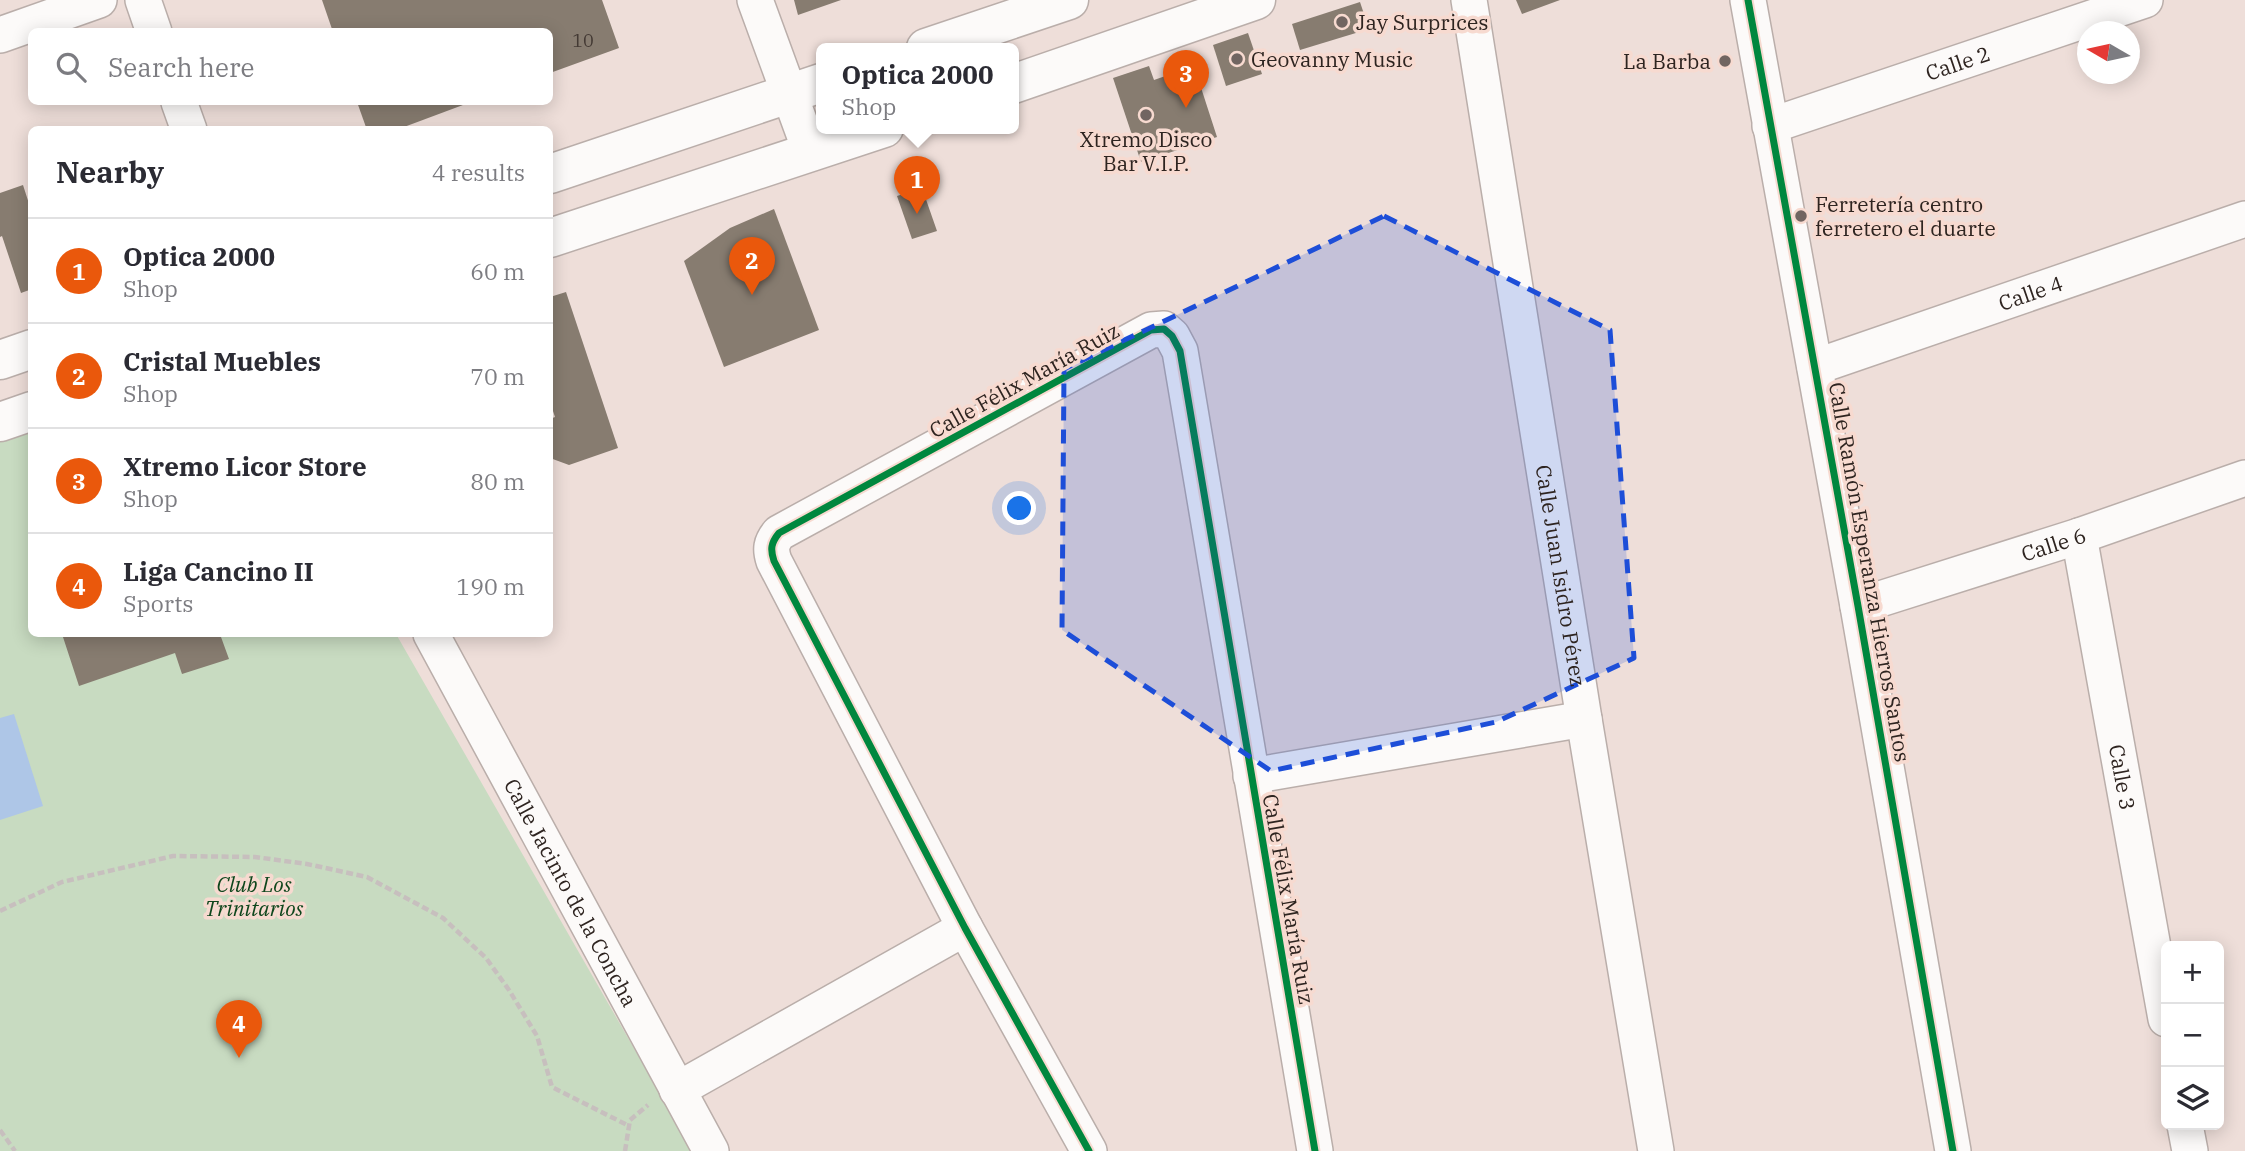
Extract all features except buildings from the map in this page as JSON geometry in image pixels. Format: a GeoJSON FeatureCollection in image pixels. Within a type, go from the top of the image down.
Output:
{"type":"FeatureCollection","features":[{"type":"Feature","properties":{"kind":"main road"},"geometry":{"type":"LineString","coordinates":[[941,43],[1069,0]]}},
{"type":"Feature","properties":{"kind":"main road"},"geometry":{"type":"LineString","coordinates":[[1019,82],[1256,0]]}},
{"type":"Feature","properties":{"kind":"main road"},"geometry":{"type":"LineString","coordinates":[[553,173],[805,88]]}},
{"type":"Feature","properties":{"kind":"main road"},"geometry":{"type":"LineString","coordinates":[[553,237],[866,134]]}},
{"type":"Feature","properties":{"kind":"main road"},"geometry":{"type":"LineString","coordinates":[[0,360],[28,350]]}},
{"type":"Feature","properties":{"kind":"main road"},"geometry":{"type":"LineString","coordinates":[[0,422],[28,412]]}},
{"type":"Feature","properties":{"kind":"street"},"geometry":{"type":"LineString","coordinates":[[0,35],[99,0]]}},
{"type":"Feature","properties":{"kind":"street"},"geometry":{"type":"LineString","coordinates":[[143,0],[154,28]]}},
{"type":"Feature","properties":{"kind":"street"},"geometry":{"type":"LineString","coordinates":[[755,0],[805,88],[811,153]]}},
{"type":"Feature","properties":{"kind":"street","name":"Calle Juan Isidro Pérez"},"geometry":{"type":"LineString","coordinates":[[1469,0],[1656,1151]]}},
{"type":"Feature","properties":{"kind":"street","name":"Calle Ramón Esperanza Hierros Santos"},"geometry":{"type":"LineString","coordinates":[[1748,0],[1953,1151]]}},
{"type":"Feature","properties":{"kind":"street","name":"Calle 2"},"geometry":{"type":"LineString","coordinates":[[1770,126],[2146,0]]}},
{"type":"Feature","properties":{"kind":"street"},"geometry":{"type":"LineString","coordinates":[[180,105],[188,126]]}},
{"type":"Feature","properties":{"kind":"street","name":"Calle 4"},"geometry":{"type":"LineString","coordinates":[[1815,366],[2245,219]]}},
{"type":"Feature","properties":{"kind":"street","name":"Calle Félix María Ruiz"},"geometry":{"type":"LineString","coordinates":[[1089,1151],[965,928],[771,551],[773,541],[779,533],[1151,330],[1164,329],[1172,336],[1180,351],[1315,1151]]}},
{"type":"Feature","properties":{"kind":"street","name":"Calle 6"},"geometry":{"type":"LineString","coordinates":[[1858,606],[2079,536],[2245,478]]}},
{"type":"Feature","properties":{"kind":"street","name":"Calle 3"},"geometry":{"type":"LineString","coordinates":[[2079,536],[2163,1004]]}},
{"type":"Feature","properties":{"kind":"street","name":"Calle Jacinto de la Concha"},"geometry":{"type":"LineString","coordinates":[[433,637],[711,1151]]}},
{"type":"Feature","properties":{"kind":"street","name":"Calle Félix María Ruiz"},"geometry":{"type":"LineString","coordinates":[[1251,776],[1584,719]]}},
{"type":"Feature","properties":{"kind":"street"},"geometry":{"type":"LineString","coordinates":[[675,1086],[965,928]]}},
{"type":"Feature","properties":{"kind":"street"},"geometry":{"type":"LineString","coordinates":[[2186,1130],[2190,1151]]}},
{"type":"Feature","properties":{"kind":"path"},"geometry":{"type":"LineString","coordinates":[[0,911],[62,882],[173,856],[256,857],[307,864],[367,877],[443,918],[486,958],[537,1036],[552,1087],[629,1126]]}},
{"type":"Feature","properties":{"kind":"path"},"geometry":{"type":"LineString","coordinates":[[625,1151],[631,1119],[675,1086]]}},
{"type":"Feature","properties":{"kind":"path"},"geometry":{"type":"LineString","coordinates":[[0,1130],[15,1151]]}},
{"type":"Feature","properties":{"kind":"highlighted area"},"geometry":{"type":"Polygon","coordinates":[[[1384,216],[1610,330],[1634,658],[1496,722],[1271,771],[1062,630],[1064,369],[1384,216]]]}},
{"type":"Feature","properties":{"kind":"green space","name":"Club Los Trinitarios"},"geometry":{"type":"Polygon","coordinates":[[[28,423],[28,637],[398,637],[693,1151],[0,1151],[0,433],[28,423]]]}},
{"type":"Feature","properties":{"kind":"water"},"geometry":{"type":"Polygon","coordinates":[[[14,714],[43,806],[0,820],[0,718],[14,714]]]}},
{"type":"Feature","properties":{"kind":"cycle path"},"geometry":{"type":"LineString","coordinates":[[1748,0],[1953,1151]]}},
{"type":"Feature","properties":{"kind":"cycle path"},"geometry":{"type":"LineString","coordinates":[[1089,1151],[965,928],[774,561],[772,546],[779,533],[1151,330],[1164,329],[1172,336],[1180,351],[1315,1151]]}},
{"type":"Feature","properties":{"kind":"place","name":"Jay Surprices"},"geometry":{"type":"Point","coordinates":[1342,22]}},
{"type":"Feature","properties":{"kind":"place","name":"Geovanny Music"},"geometry":{"type":"Point","coordinates":[1237,59]}},
{"type":"Feature","properties":{"kind":"place","name":"La Barba"},"geometry":{"type":"Point","coordinates":[1725,61]}},
{"type":"Feature","properties":{"kind":"place","name":"Xtremo Licor Store"},"geometry":{"type":"Point","coordinates":[1186,108]}},
{"type":"Feature","properties":{"kind":"place","name":"Xtremo Disco Bar V.I.P."},"geometry":{"type":"Point","coordinates":[1146,115]}},
{"type":"Feature","properties":{"kind":"place","name":"Optica 2000"},"geometry":{"type":"Point","coordinates":[917,214]}},
{"type":"Feature","properties":{"kind":"place","name":"Ferretería centro ferretero el duarte"},"geometry":{"type":"Point","coordinates":[1801,216]}},
{"type":"Feature","properties":{"kind":"place","name":"Cristal Muebles"},"geometry":{"type":"Point","coordinates":[752,295]}},
{"type":"Feature","properties":{"kind":"place","name":"Liga Cancino II"},"geometry":{"type":"Point","coordinates":[239,1058]}}]}
